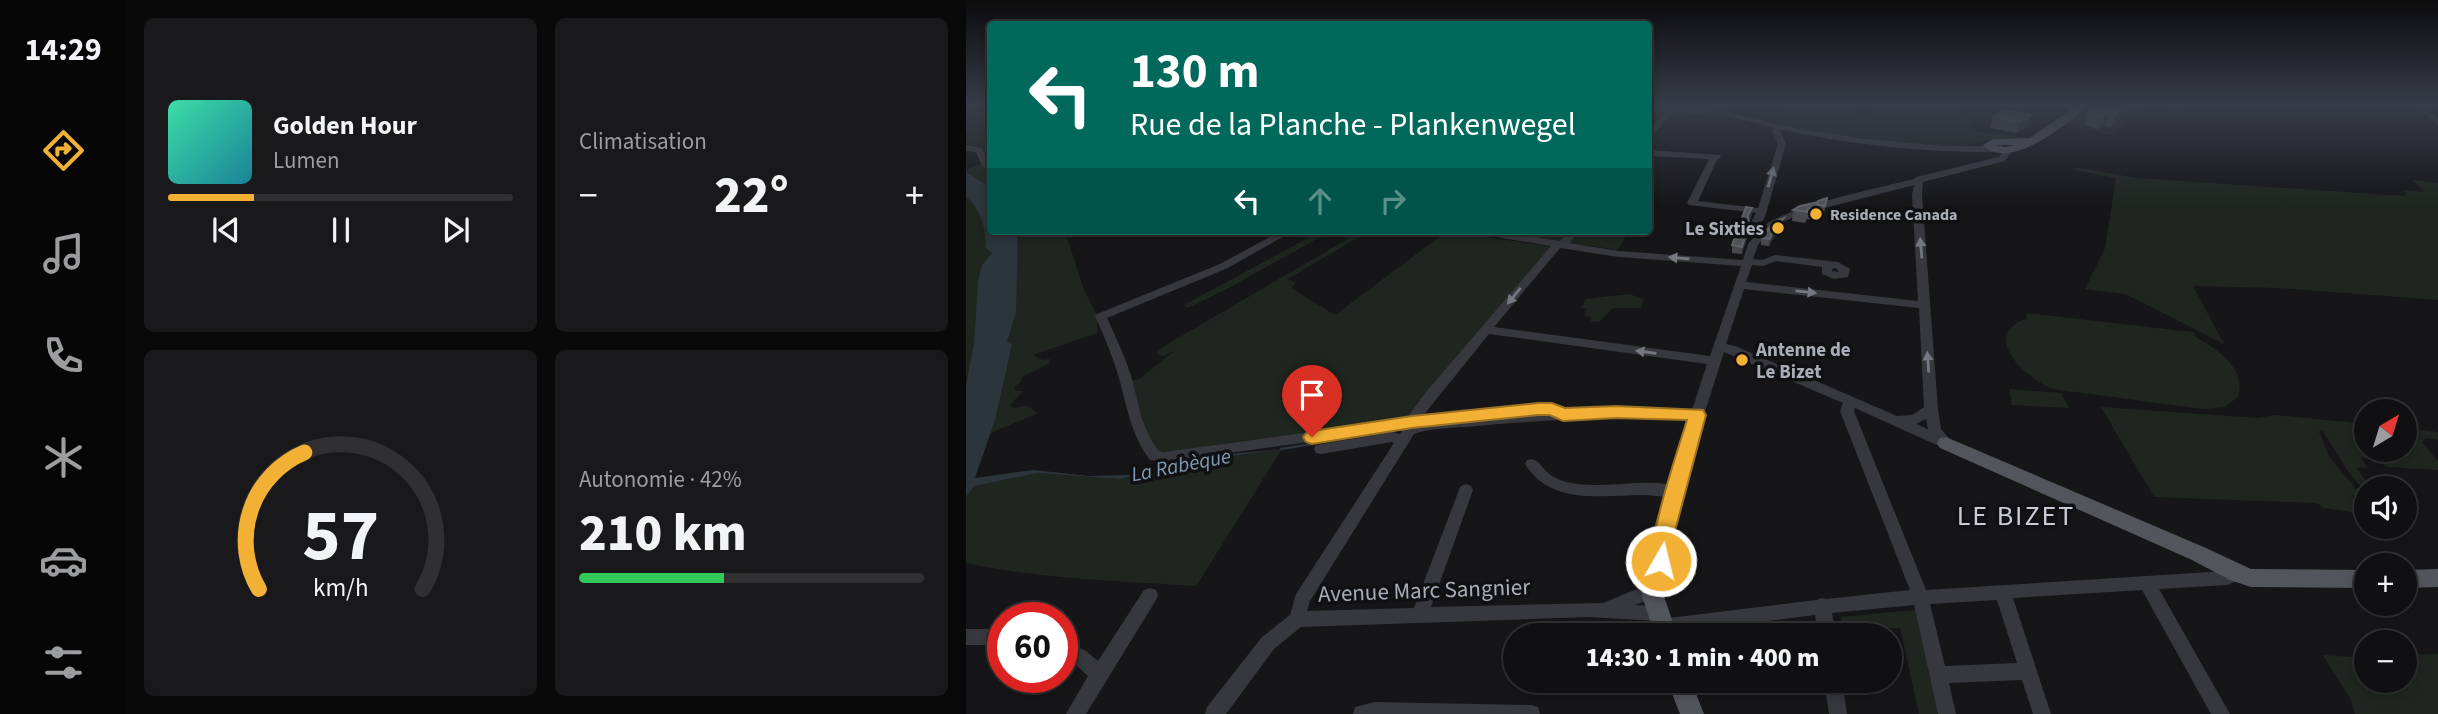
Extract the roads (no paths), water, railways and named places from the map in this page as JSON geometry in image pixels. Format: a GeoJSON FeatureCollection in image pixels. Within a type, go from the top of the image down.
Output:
{"type":"FeatureCollection","features":[{"type":"Feature","properties":{"kind":"main road"},"geometry":{"type":"LineString","coordinates":[[1999,149],[2034,139]]}},
{"type":"Feature","properties":{"kind":"main road"},"geometry":{"type":"LineString","coordinates":[[1667,623],[1657,591],[1665,531],[1697,415]]}},
{"type":"Feature","properties":{"kind":"main road"},"geometry":{"type":"LineString","coordinates":[[1946,443],[2199,554],[2237,574],[2259,579],[2354,579]]}},
{"type":"Feature","properties":{"kind":"main road"},"geometry":{"type":"LineString","coordinates":[[2417,580],[2435,581]]}},
{"type":"Feature","properties":{"kind":"main road"},"geometry":{"type":"LineString","coordinates":[[1684,693],[1693,714]]}},
{"type":"Feature","properties":{"kind":"main road"},"geometry":{"type":"LineString","coordinates":[[1690,693],[1693,714]]}},
{"type":"Feature","properties":{"kind":"street"},"geometry":{"type":"LineString","coordinates":[[1757,237],[1755,227],[1779,139]]}},
{"type":"Feature","properties":{"kind":"street"},"geometry":{"type":"LineString","coordinates":[[1861,139],[1943,149],[1999,149]]}},
{"type":"Feature","properties":{"kind":"street"},"geometry":{"type":"LineString","coordinates":[[966,148],[979,150],[987,165]]}},
{"type":"Feature","properties":{"kind":"street"},"geometry":{"type":"LineString","coordinates":[[1297,619],[1302,599],[1409,431],[1419,427],[1616,412],[1697,415],[1747,262],[1757,237],[1774,222],[1790,214],[1919,179],[1999,149]]}},
{"type":"Feature","properties":{"kind":"street"},"geometry":{"type":"LineString","coordinates":[[1652,153],[1716,157],[1692,203],[1760,214],[1774,222]]}},
{"type":"Feature","properties":{"kind":"street"},"geometry":{"type":"LineString","coordinates":[[1919,179],[1917,195],[1931,410],[1935,431],[1946,443]]}},
{"type":"Feature","properties":{"kind":"street"},"geometry":{"type":"LineString","coordinates":[[1896,185],[1917,195]]}},
{"type":"Feature","properties":{"kind":"street"},"geometry":{"type":"LineString","coordinates":[[1281,235],[1224,266],[1101,316],[1122,367],[1137,422],[1155,456],[1164,457],[1412,422],[1538,409],[1552,409],[1563,415]]}},
{"type":"Feature","properties":{"kind":"street"},"geometry":{"type":"LineString","coordinates":[[1503,235],[1619,254],[1763,263],[1775,258],[1832,265]]}},
{"type":"Feature","properties":{"kind":"street"},"geometry":{"type":"LineString","coordinates":[[1412,422],[1486,330],[1570,235]]}},
{"type":"Feature","properties":{"kind":"street"},"geometry":{"type":"LineString","coordinates":[[1739,285],[1923,305]]}},
{"type":"Feature","properties":{"kind":"street"},"geometry":{"type":"LineString","coordinates":[[1486,330],[1714,361]]}},
{"type":"Feature","properties":{"kind":"street"},"geometry":{"type":"LineString","coordinates":[[1719,347],[1731,349],[1946,443]]}},
{"type":"Feature","properties":{"kind":"street"},"geometry":{"type":"LineString","coordinates":[[1850,402],[1847,411],[1920,596],[1947,714]]}},
{"type":"Feature","properties":{"kind":"street"},"geometry":{"type":"LineString","coordinates":[[1893,421],[1915,420],[1931,410]]}},
{"type":"Feature","properties":{"kind":"street"},"geometry":{"type":"LineString","coordinates":[[1321,449],[1393,437],[1401,441]]}},
{"type":"Feature","properties":{"kind":"street"},"geometry":{"type":"LineString","coordinates":[[1532,464],[1541,477],[1566,490],[1654,488],[1676,491]]}},
{"type":"Feature","properties":{"kind":"street"},"geometry":{"type":"LineString","coordinates":[[1420,614],[1466,491]]}},
{"type":"Feature","properties":{"kind":"street"},"geometry":{"type":"LineString","coordinates":[[1683,623],[1822,605],[1920,596],[2227,578],[2237,574]]}},
{"type":"Feature","properties":{"kind":"street"},"geometry":{"type":"LineString","coordinates":[[2147,583],[2221,714]]}},
{"type":"Feature","properties":{"kind":"street","name":"Avenue Marc Sangnier"},"geometry":{"type":"LineString","coordinates":[[1214,714],[1272,638],[1297,619],[1595,610],[1617,607],[1657,591]]}},
{"type":"Feature","properties":{"kind":"street"},"geometry":{"type":"LineString","coordinates":[[2003,592],[2042,714]]}},
{"type":"Feature","properties":{"kind":"street"},"geometry":{"type":"LineString","coordinates":[[1075,714],[1150,595]]}},
{"type":"Feature","properties":{"kind":"street"},"geometry":{"type":"LineString","coordinates":[[1822,605],[1825,623]]}},
{"type":"Feature","properties":{"kind":"street","name":"Avenue Marc Sangnier"},"geometry":{"type":"LineString","coordinates":[[1595,610],[1658,623]]}},
{"type":"Feature","properties":{"kind":"street"},"geometry":{"type":"LineString","coordinates":[[966,637],[987,637]]}},
{"type":"Feature","properties":{"kind":"street"},"geometry":{"type":"LineString","coordinates":[[1078,656],[1099,674]]}},
{"type":"Feature","properties":{"kind":"street"},"geometry":{"type":"LineString","coordinates":[[1938,675],[2028,671]]}},
{"type":"Feature","properties":{"kind":"street"},"geometry":{"type":"LineString","coordinates":[[1835,693],[1838,714]]}},
{"type":"Feature","properties":{"kind":"street"},"geometry":{"type":"LineString","coordinates":[[1362,714],[1375,710],[1531,714]]}},
{"type":"Feature","properties":{"kind":"waterway","name":"La Rabèque"},"geometry":{"type":"LineString","coordinates":[[1281,449],[1312,444]]}},
{"type":"Feature","properties":{"kind":"place","name":"Residence Canada"},"geometry":{"type":"Point","coordinates":[1816,214]}},
{"type":"Feature","properties":{"kind":"place","name":"Le Sixties"},"geometry":{"type":"Point","coordinates":[1778,228]}},
{"type":"Feature","properties":{"kind":"place","name":"Antenne de Le Bizet"},"geometry":{"type":"Point","coordinates":[1742,360]}},
{"type":"Feature","properties":{"kind":"district","name":"LE BIZET"},"geometry":{"type":"Point","coordinates":[2016,515]}}]}
